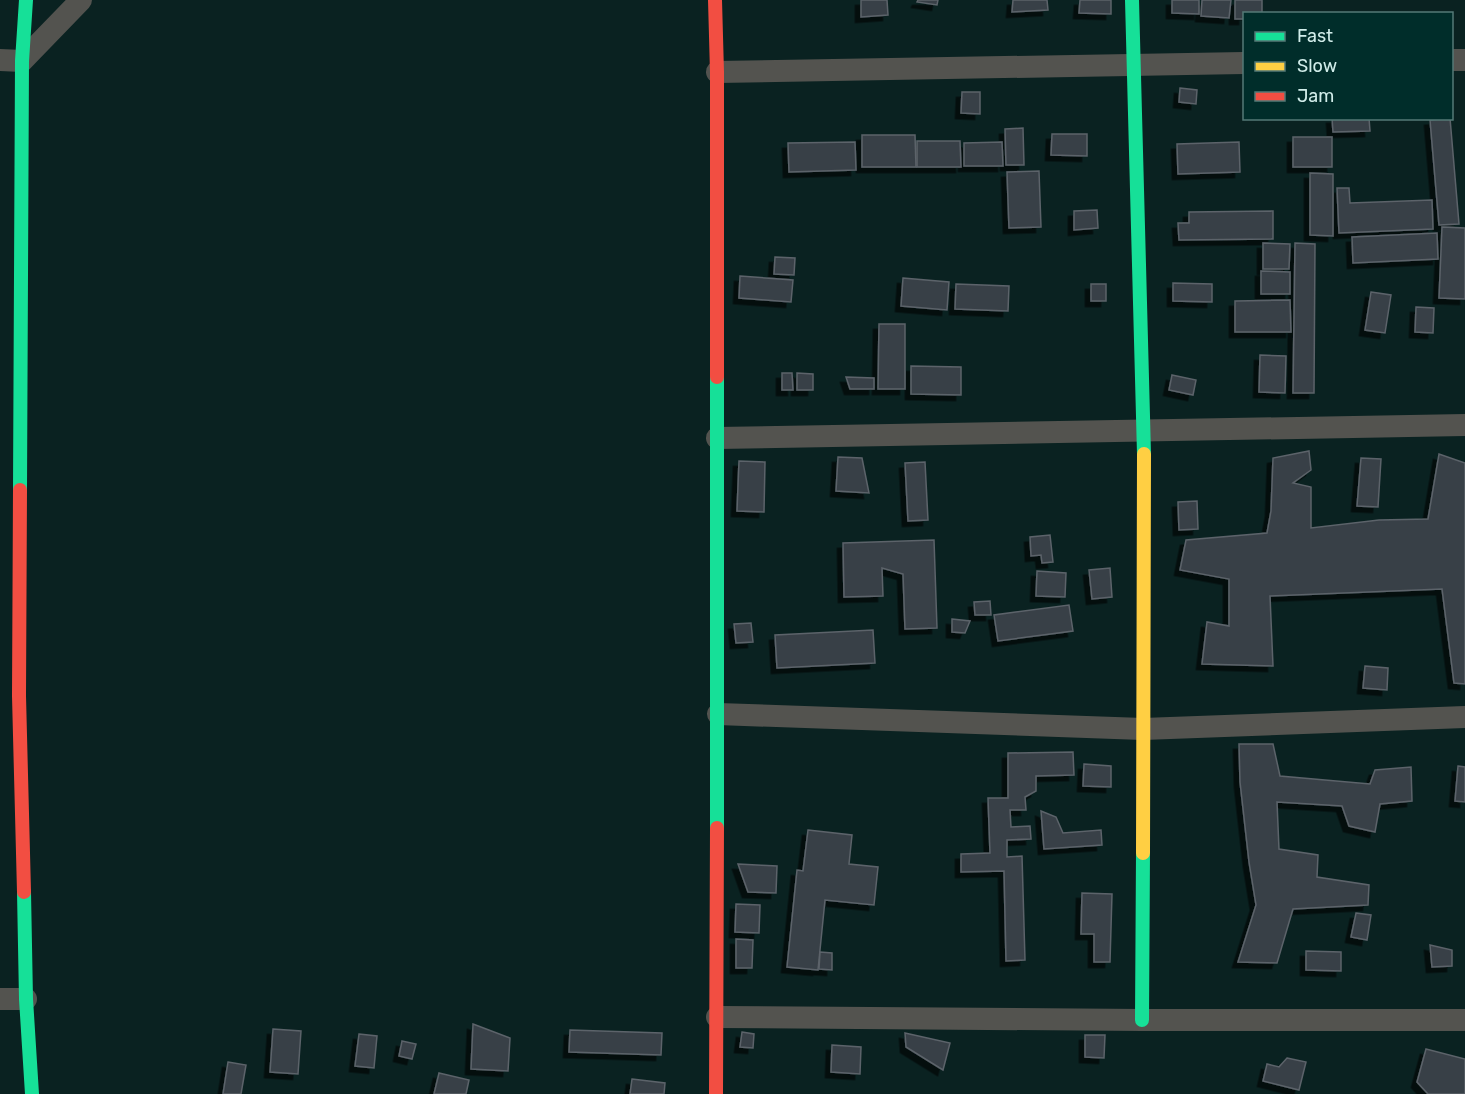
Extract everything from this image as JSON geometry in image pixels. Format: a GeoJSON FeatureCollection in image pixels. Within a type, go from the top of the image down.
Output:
{"type":"FeatureCollection","features":[{"type":"Feature","properties":{"kind":"street"},"geometry":{"type":"LineString","coordinates":[[26,0],[11,61],[10,695],[32,1094]]}},
{"type":"Feature","properties":{"kind":"street"},"geometry":{"type":"LineString","coordinates":[[11,61],[81,0]]}},
{"type":"Feature","properties":{"kind":"street"},"geometry":{"type":"LineString","coordinates":[[715,0],[718,714],[716,1094]]}},
{"type":"Feature","properties":{"kind":"street"},"geometry":{"type":"LineString","coordinates":[[1132,0],[1144,432],[1142,1020]]}},
{"type":"Feature","properties":{"kind":"street"},"geometry":{"type":"LineString","coordinates":[[717,72],[1243,63]]}},
{"type":"Feature","properties":{"kind":"street"},"geometry":{"type":"LineString","coordinates":[[717,438],[1465,425]]}},
{"type":"Feature","properties":{"kind":"street"},"geometry":{"type":"LineString","coordinates":[[718,714],[1143,729],[1465,717]]}},
{"type":"Feature","properties":{"kind":"street"},"geometry":{"type":"LineString","coordinates":[[0,999],[26,999]]}},
{"type":"Feature","properties":{"kind":"street"},"geometry":{"type":"LineString","coordinates":[[717,1017],[1465,1020]]}},
{"type":"Feature","properties":{"kind":"building"},"geometry":{"type":"Polygon","coordinates":[[[861,0],[887,0],[888,15],[861,17],[861,0]]]}},
{"type":"Feature","properties":{"kind":"building"},"geometry":{"type":"Polygon","coordinates":[[[918,0],[938,0],[937,5],[917,2],[918,0]]]}},
{"type":"Feature","properties":{"kind":"building"},"geometry":{"type":"Polygon","coordinates":[[[1013,0],[1047,0],[1048,10],[1012,12],[1013,0]]]}},
{"type":"Feature","properties":{"kind":"building"},"geometry":{"type":"Polygon","coordinates":[[[1080,0],[1111,0],[1111,14],[1079,13],[1080,0]]]}},
{"type":"Feature","properties":{"kind":"building"},"geometry":{"type":"Polygon","coordinates":[[[1172,0],[1199,0],[1199,14],[1172,13],[1172,0]]]}},
{"type":"Feature","properties":{"kind":"building"},"geometry":{"type":"Polygon","coordinates":[[[1202,0],[1231,0],[1229,18],[1201,16],[1202,0]]]}},
{"type":"Feature","properties":{"kind":"building"},"geometry":{"type":"Polygon","coordinates":[[[1235,0],[1262,0],[1262,12],[1243,12],[1243,19],[1235,19],[1235,0]]]}},
{"type":"Feature","properties":{"kind":"building"},"geometry":{"type":"Polygon","coordinates":[[[1180,88],[1197,90],[1196,104],[1179,102],[1180,88]]]}},
{"type":"Feature","properties":{"kind":"building"},"geometry":{"type":"Polygon","coordinates":[[[962,92],[980,92],[980,114],[961,113],[962,92]]]}},
{"type":"Feature","properties":{"kind":"building"},"geometry":{"type":"Polygon","coordinates":[[[1332,120],[1369,120],[1370,131],[1333,132],[1332,120]]]}},
{"type":"Feature","properties":{"kind":"building"},"geometry":{"type":"Polygon","coordinates":[[[1430,120],[1450,120],[1459,224],[1439,225],[1430,120]]]}},
{"type":"Feature","properties":{"kind":"building"},"geometry":{"type":"Polygon","coordinates":[[[1023,128],[1024,165],[1006,165],[1005,129],[1023,128]]]}},
{"type":"Feature","properties":{"kind":"building"},"geometry":{"type":"Polygon","coordinates":[[[1052,134],[1087,134],[1087,156],[1051,155],[1052,134]]]}},
{"type":"Feature","properties":{"kind":"building"},"geometry":{"type":"Polygon","coordinates":[[[862,135],[915,135],[916,167],[862,167],[862,135]]]}},
{"type":"Feature","properties":{"kind":"building"},"geometry":{"type":"Polygon","coordinates":[[[1293,137],[1332,137],[1332,167],[1293,167],[1293,137]]]}},
{"type":"Feature","properties":{"kind":"building"},"geometry":{"type":"Polygon","coordinates":[[[917,141],[960,141],[961,167],[917,167],[917,141]]]}},
{"type":"Feature","properties":{"kind":"building"},"geometry":{"type":"Polygon","coordinates":[[[855,142],[856,170],[789,172],[788,143],[855,142]]]}},
{"type":"Feature","properties":{"kind":"building"},"geometry":{"type":"Polygon","coordinates":[[[1002,142],[1003,166],[964,166],[964,143],[1002,142]]]}},
{"type":"Feature","properties":{"kind":"building"},"geometry":{"type":"Polygon","coordinates":[[[1239,142],[1240,172],[1178,174],[1177,144],[1239,142]]]}},
{"type":"Feature","properties":{"kind":"building"},"geometry":{"type":"Polygon","coordinates":[[[1039,171],[1041,227],[1009,228],[1007,172],[1039,171]]]}},
{"type":"Feature","properties":{"kind":"building"},"geometry":{"type":"Polygon","coordinates":[[[1310,173],[1333,174],[1333,236],[1310,235],[1310,173]]]}},
{"type":"Feature","properties":{"kind":"building"},"geometry":{"type":"Polygon","coordinates":[[[1337,188],[1349,188],[1350,203],[1432,200],[1433,229],[1339,233],[1337,188]]]}},
{"type":"Feature","properties":{"kind":"building"},"geometry":{"type":"Polygon","coordinates":[[[1097,210],[1098,228],[1074,230],[1074,211],[1097,210]]]}},
{"type":"Feature","properties":{"kind":"building"},"geometry":{"type":"Polygon","coordinates":[[[1273,211],[1273,239],[1179,240],[1178,223],[1189,223],[1189,212],[1273,211]]]}},
{"type":"Feature","properties":{"kind":"building"},"geometry":{"type":"Polygon","coordinates":[[[1442,227],[1465,228],[1465,299],[1439,298],[1442,227]]]}},
{"type":"Feature","properties":{"kind":"building"},"geometry":{"type":"Polygon","coordinates":[[[1437,233],[1438,259],[1353,263],[1352,237],[1437,233]]]}},
{"type":"Feature","properties":{"kind":"building"},"geometry":{"type":"Polygon","coordinates":[[[1263,243],[1290,244],[1289,269],[1263,269],[1263,243]]]}},
{"type":"Feature","properties":{"kind":"building"},"geometry":{"type":"Polygon","coordinates":[[[1295,243],[1315,244],[1314,393],[1293,393],[1295,243]]]}},
{"type":"Feature","properties":{"kind":"building"},"geometry":{"type":"Polygon","coordinates":[[[775,257],[795,258],[794,275],[774,274],[775,257]]]}},
{"type":"Feature","properties":{"kind":"building"},"geometry":{"type":"Polygon","coordinates":[[[1261,271],[1290,272],[1290,294],[1261,294],[1261,271]]]}},
{"type":"Feature","properties":{"kind":"building"},"geometry":{"type":"Polygon","coordinates":[[[740,276],[793,280],[791,302],[739,298],[740,276]]]}},
{"type":"Feature","properties":{"kind":"building"},"geometry":{"type":"Polygon","coordinates":[[[903,278],[949,282],[947,310],[901,306],[903,278]]]}},
{"type":"Feature","properties":{"kind":"building"},"geometry":{"type":"Polygon","coordinates":[[[1173,283],[1212,284],[1212,302],[1173,301],[1173,283]]]}},
{"type":"Feature","properties":{"kind":"building"},"geometry":{"type":"Polygon","coordinates":[[[956,284],[1009,286],[1008,311],[955,309],[956,284]]]}},
{"type":"Feature","properties":{"kind":"building"},"geometry":{"type":"Polygon","coordinates":[[[1091,284],[1106,284],[1106,301],[1091,301],[1091,284]]]}},
{"type":"Feature","properties":{"kind":"building"},"geometry":{"type":"Polygon","coordinates":[[[1371,292],[1391,295],[1385,333],[1365,330],[1371,292]]]}},
{"type":"Feature","properties":{"kind":"building"},"geometry":{"type":"Polygon","coordinates":[[[1290,300],[1291,332],[1235,332],[1235,301],[1290,300]]]}},
{"type":"Feature","properties":{"kind":"building"},"geometry":{"type":"Polygon","coordinates":[[[1416,307],[1434,308],[1433,333],[1415,332],[1416,307]]]}},
{"type":"Feature","properties":{"kind":"building"},"geometry":{"type":"Polygon","coordinates":[[[879,324],[905,324],[905,389],[878,389],[879,324]]]}},
{"type":"Feature","properties":{"kind":"building"},"geometry":{"type":"Polygon","coordinates":[[[1260,355],[1286,356],[1285,393],[1259,392],[1260,355]]]}},
{"type":"Feature","properties":{"kind":"building"},"geometry":{"type":"Polygon","coordinates":[[[911,366],[961,367],[961,395],[911,394],[911,366]]]}},
{"type":"Feature","properties":{"kind":"building"},"geometry":{"type":"Polygon","coordinates":[[[782,373],[792,373],[793,390],[782,390],[782,373]]]}},
{"type":"Feature","properties":{"kind":"building"},"geometry":{"type":"Polygon","coordinates":[[[797,373],[813,374],[813,390],[797,390],[797,373]]]}},
{"type":"Feature","properties":{"kind":"building"},"geometry":{"type":"Polygon","coordinates":[[[1172,375],[1196,380],[1193,395],[1169,390],[1172,375]]]}},
{"type":"Feature","properties":{"kind":"building"},"geometry":{"type":"Polygon","coordinates":[[[846,377],[874,378],[874,389],[850,389],[846,377]]]}},
{"type":"Feature","properties":{"kind":"building"},"geometry":{"type":"Polygon","coordinates":[[[1309,451],[1311,470],[1293,483],[1311,487],[1311,528],[1379,520],[1428,519],[1439,454],[1465,463],[1465,684],[1454,683],[1442,589],[1270,596],[1273,666],[1202,664],[1207,622],[1229,626],[1229,579],[1180,570],[1186,540],[1267,533],[1271,511],[1273,458],[1309,451]]]}},
{"type":"Feature","properties":{"kind":"building"},"geometry":{"type":"Polygon","coordinates":[[[838,457],[862,458],[869,493],[836,491],[838,457]]]}},
{"type":"Feature","properties":{"kind":"building"},"geometry":{"type":"Polygon","coordinates":[[[1361,458],[1381,459],[1378,507],[1357,506],[1361,458]]]}},
{"type":"Feature","properties":{"kind":"building"},"geometry":{"type":"Polygon","coordinates":[[[739,461],[765,462],[764,512],[737,511],[739,461]]]}},
{"type":"Feature","properties":{"kind":"building"},"geometry":{"type":"Polygon","coordinates":[[[925,462],[928,520],[908,521],[905,463],[925,462]]]}},
{"type":"Feature","properties":{"kind":"building"},"geometry":{"type":"Polygon","coordinates":[[[1197,501],[1198,529],[1179,530],[1178,502],[1197,501]]]}},
{"type":"Feature","properties":{"kind":"building"},"geometry":{"type":"Polygon","coordinates":[[[1050,535],[1053,562],[1042,563],[1041,555],[1031,556],[1030,537],[1050,535]]]}},
{"type":"Feature","properties":{"kind":"building"},"geometry":{"type":"Polygon","coordinates":[[[934,540],[937,628],[905,629],[903,574],[882,568],[883,596],[844,597],[843,543],[934,540]]]}},
{"type":"Feature","properties":{"kind":"building"},"geometry":{"type":"Polygon","coordinates":[[[1110,568],[1112,597],[1092,599],[1089,570],[1110,568]]]}},
{"type":"Feature","properties":{"kind":"building"},"geometry":{"type":"Polygon","coordinates":[[[1037,571],[1066,573],[1065,597],[1036,596],[1037,571]]]}},
{"type":"Feature","properties":{"kind":"building"},"geometry":{"type":"Polygon","coordinates":[[[990,601],[991,615],[975,615],[974,602],[990,601]]]}},
{"type":"Feature","properties":{"kind":"building"},"geometry":{"type":"Polygon","coordinates":[[[1069,605],[1073,631],[998,641],[994,615],[1069,605]]]}},
{"type":"Feature","properties":{"kind":"building"},"geometry":{"type":"Polygon","coordinates":[[[952,619],[970,621],[965,633],[952,632],[952,619]]]}},
{"type":"Feature","properties":{"kind":"building"},"geometry":{"type":"Polygon","coordinates":[[[751,623],[753,642],[736,643],[734,624],[751,623]]]}},
{"type":"Feature","properties":{"kind":"building"},"geometry":{"type":"Polygon","coordinates":[[[873,630],[875,663],[777,668],[775,635],[873,630]]]}},
{"type":"Feature","properties":{"kind":"building"},"geometry":{"type":"Polygon","coordinates":[[[1365,666],[1388,668],[1387,690],[1363,688],[1365,666]]]}},
{"type":"Feature","properties":{"kind":"building"},"geometry":{"type":"Polygon","coordinates":[[[1239,744],[1273,744],[1280,776],[1370,784],[1375,770],[1411,767],[1412,801],[1380,804],[1375,832],[1349,826],[1342,806],[1277,802],[1279,849],[1318,855],[1317,877],[1369,885],[1368,905],[1293,909],[1277,963],[1238,962],[1256,905],[1240,782],[1239,744]]]}},
{"type":"Feature","properties":{"kind":"building"},"geometry":{"type":"Polygon","coordinates":[[[1073,752],[1074,775],[1036,776],[1036,791],[1025,797],[1026,810],[1010,810],[1011,827],[1030,826],[1031,839],[1007,840],[1007,857],[1022,856],[1025,960],[1006,961],[1004,871],[961,872],[961,854],[990,853],[988,798],[1008,798],[1008,753],[1073,752]]]}},
{"type":"Feature","properties":{"kind":"building"},"geometry":{"type":"Polygon","coordinates":[[[1084,764],[1111,766],[1111,787],[1083,786],[1084,764]]]}},
{"type":"Feature","properties":{"kind":"building"},"geometry":{"type":"Polygon","coordinates":[[[1458,766],[1465,767],[1465,802],[1455,801],[1458,766]]]}},
{"type":"Feature","properties":{"kind":"building"},"geometry":{"type":"Polygon","coordinates":[[[1041,811],[1056,817],[1063,833],[1101,830],[1102,845],[1044,849],[1041,811]]]}},
{"type":"Feature","properties":{"kind":"building"},"geometry":{"type":"Polygon","coordinates":[[[808,830],[852,835],[849,864],[878,867],[874,905],[825,900],[818,970],[787,967],[797,870],[803,871],[808,830]]]}},
{"type":"Feature","properties":{"kind":"building"},"geometry":{"type":"Polygon","coordinates":[[[738,864],[777,866],[776,893],[748,892],[738,864]]]}},
{"type":"Feature","properties":{"kind":"building"},"geometry":{"type":"Polygon","coordinates":[[[1082,893],[1112,894],[1110,962],[1094,962],[1094,934],[1081,934],[1082,893]]]}},
{"type":"Feature","properties":{"kind":"building"},"geometry":{"type":"Polygon","coordinates":[[[736,904],[760,905],[759,933],[735,932],[736,904]]]}},
{"type":"Feature","properties":{"kind":"building"},"geometry":{"type":"Polygon","coordinates":[[[1356,913],[1371,915],[1367,940],[1351,937],[1356,913]]]}},
{"type":"Feature","properties":{"kind":"building"},"geometry":{"type":"Polygon","coordinates":[[[736,939],[753,940],[752,968],[736,968],[736,939]]]}},
{"type":"Feature","properties":{"kind":"building"},"geometry":{"type":"Polygon","coordinates":[[[1430,945],[1452,950],[1452,966],[1432,967],[1430,945]]]}},
{"type":"Feature","properties":{"kind":"building"},"geometry":{"type":"Polygon","coordinates":[[[1306,951],[1341,952],[1341,971],[1306,970],[1306,951]]]}},
{"type":"Feature","properties":{"kind":"building"},"geometry":{"type":"Polygon","coordinates":[[[820,952],[832,953],[832,970],[819,969],[820,952]]]}},
{"type":"Feature","properties":{"kind":"building"},"geometry":{"type":"Polygon","coordinates":[[[473,1024],[510,1038],[508,1071],[471,1069],[473,1024]]]}},
{"type":"Feature","properties":{"kind":"building"},"geometry":{"type":"Polygon","coordinates":[[[273,1029],[301,1031],[298,1074],[270,1072],[273,1029]]]}},
{"type":"Feature","properties":{"kind":"building"},"geometry":{"type":"Polygon","coordinates":[[[570,1030],[662,1033],[661,1055],[569,1052],[570,1030]]]}},
{"type":"Feature","properties":{"kind":"building"},"geometry":{"type":"Polygon","coordinates":[[[742,1032],[754,1034],[753,1048],[740,1047],[742,1032]]]}},
{"type":"Feature","properties":{"kind":"building"},"geometry":{"type":"Polygon","coordinates":[[[905,1033],[950,1043],[943,1070],[906,1047],[905,1033]]]}},
{"type":"Feature","properties":{"kind":"building"},"geometry":{"type":"Polygon","coordinates":[[[359,1034],[377,1036],[374,1068],[355,1066],[359,1034]]]}},
{"type":"Feature","properties":{"kind":"building"},"geometry":{"type":"Polygon","coordinates":[[[1085,1035],[1105,1035],[1104,1058],[1085,1057],[1085,1035]]]}},
{"type":"Feature","properties":{"kind":"building"},"geometry":{"type":"Polygon","coordinates":[[[402,1041],[416,1044],[412,1059],[399,1056],[402,1041]]]}},
{"type":"Feature","properties":{"kind":"building"},"geometry":{"type":"Polygon","coordinates":[[[832,1045],[861,1047],[860,1074],[831,1072],[832,1045]]]}},
{"type":"Feature","properties":{"kind":"building"},"geometry":{"type":"Polygon","coordinates":[[[1426,1049],[1465,1059],[1465,1094],[1428,1094],[1417,1082],[1426,1049]]]}},
{"type":"Feature","properties":{"kind":"building"},"geometry":{"type":"Polygon","coordinates":[[[1287,1058],[1306,1062],[1299,1090],[1263,1081],[1267,1064],[1279,1067],[1287,1058]]]}},
{"type":"Feature","properties":{"kind":"building"},"geometry":{"type":"Polygon","coordinates":[[[228,1062],[246,1065],[241,1094],[223,1094],[228,1062]]]}},
{"type":"Feature","properties":{"kind":"building"},"geometry":{"type":"Polygon","coordinates":[[[439,1073],[469,1080],[466,1094],[434,1094],[439,1073]]]}},
{"type":"Feature","properties":{"kind":"building"},"geometry":{"type":"Polygon","coordinates":[[[632,1079],[665,1083],[664,1094],[630,1094],[632,1079]]]}},
{"type":"Feature","properties":{"kind":"traffic: fast"},"geometry":{"type":"LineString","coordinates":[[20,490],[22,61],[26,0]]}},
{"type":"Feature","properties":{"kind":"traffic: fast"},"geometry":{"type":"LineString","coordinates":[[1132,0],[1144,454]]}},
{"type":"Feature","properties":{"kind":"traffic: fast"},"geometry":{"type":"LineString","coordinates":[[717,377],[717,828]]}},
{"type":"Feature","properties":{"kind":"traffic: fast"},"geometry":{"type":"LineString","coordinates":[[1142,1020],[1143,853]]}},
{"type":"Feature","properties":{"kind":"traffic: fast"},"geometry":{"type":"LineString","coordinates":[[24,892],[26,999],[32,1094]]}},
{"type":"Feature","properties":{"kind":"traffic: slow"},"geometry":{"type":"LineString","coordinates":[[1143,853],[1144,454]]}},
{"type":"Feature","properties":{"kind":"traffic: jam"},"geometry":{"type":"LineString","coordinates":[[715,0],[717,377]]}},
{"type":"Feature","properties":{"kind":"traffic: jam"},"geometry":{"type":"LineString","coordinates":[[20,490],[19,696],[24,892]]}},
{"type":"Feature","properties":{"kind":"traffic: jam"},"geometry":{"type":"LineString","coordinates":[[716,1094],[717,828]]}}]}
